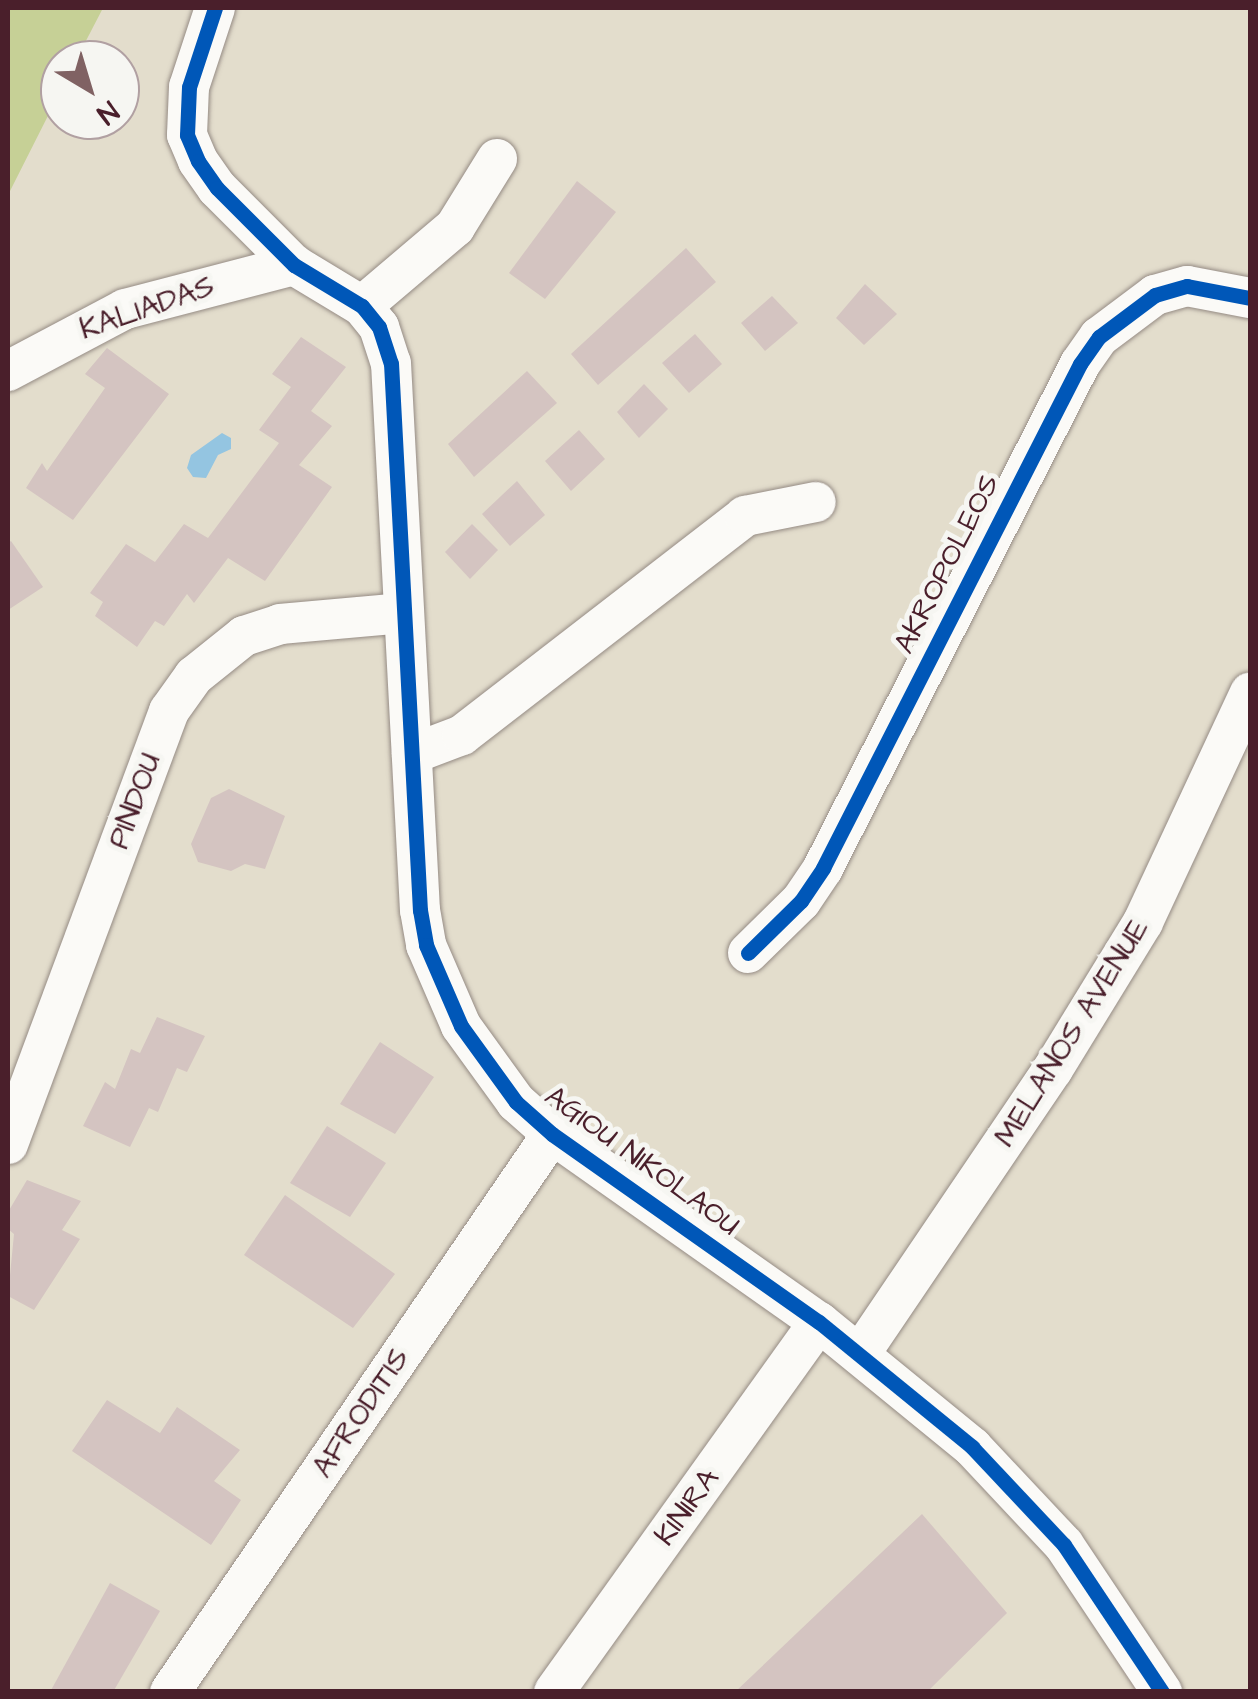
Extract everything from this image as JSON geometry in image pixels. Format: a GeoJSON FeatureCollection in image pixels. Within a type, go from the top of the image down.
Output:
{"type":"FeatureCollection","features":[{"type":"Feature","properties":{"kind":"street"},"geometry":{"type":"LineString","coordinates":[[215,8],[189,87],[188,135],[216,188],[294,265],[362,306],[456,227],[498,159]]}},
{"type":"Feature","properties":{"kind":"street","name":"KALIADAS"},"geometry":{"type":"LineString","coordinates":[[8,371],[126,309],[294,265]]}},
{"type":"Feature","properties":{"kind":"street","name":"AKROPOLEOS"},"geometry":{"type":"LineString","coordinates":[[748,953],[801,901],[823,868],[1080,364],[1100,337],[1142,302],[1187,286],[1250,298]]}},
{"type":"Feature","properties":{"kind":"street","name":"AGIOU NIKOLAOU"},"geometry":{"type":"LineString","coordinates":[[362,306],[380,327],[394,382],[420,910],[438,978],[487,1067],[552,1134],[819,1322],[972,1447],[1034,1511],[1162,1692]]}},
{"type":"Feature","properties":{"kind":"street"},"geometry":{"type":"LineString","coordinates":[[412,754],[462,735],[744,516],[816,502]]}},
{"type":"Feature","properties":{"kind":"street","name":"PINDOU"},"geometry":{"type":"LineString","coordinates":[[8,1144],[169,711],[194,676],[244,636],[280,624],[404,612]]}},
{"type":"Feature","properties":{"kind":"street","name":"MELANOS AVENUE"},"geometry":{"type":"LineString","coordinates":[[860,1354],[1053,1069],[1143,922],[1247,709]]}},
{"type":"Feature","properties":{"kind":"street","name":"AFRODITIS"},"geometry":{"type":"LineString","coordinates":[[170,1692],[552,1134]]}},
{"type":"Feature","properties":{"kind":"street","name":"KINIRA"},"geometry":{"type":"LineString","coordinates":[[554,1692],[819,1322]]}},
{"type":"Feature","properties":{"kind":"green space"},"geometry":{"type":"Polygon","coordinates":[[[8,8],[103,8],[86,40],[40,40],[40,132],[8,195],[8,8]]]}},
{"type":"Feature","properties":{"kind":"water"},"geometry":{"type":"Polygon","coordinates":[[[222,433],[231,438],[231,449],[218,455],[206,478],[193,477],[187,468],[191,455],[222,433]]]}},
{"type":"Feature","properties":{"kind":"building"},"geometry":{"type":"Polygon","coordinates":[[[577,181],[616,212],[545,299],[509,273],[577,181]]]}},
{"type":"Feature","properties":{"kind":"building"},"geometry":{"type":"Polygon","coordinates":[[[686,248],[716,282],[598,385],[571,354],[686,248]]]}},
{"type":"Feature","properties":{"kind":"building"},"geometry":{"type":"Polygon","coordinates":[[[865,284],[897,314],[864,345],[836,318],[865,284]]]}},
{"type":"Feature","properties":{"kind":"building"},"geometry":{"type":"Polygon","coordinates":[[[772,296],[798,323],[765,351],[741,323],[772,296]]]}},
{"type":"Feature","properties":{"kind":"building"},"geometry":{"type":"Polygon","coordinates":[[[695,334],[722,364],[689,393],[662,363],[695,334]]]}},
{"type":"Feature","properties":{"kind":"building"},"geometry":{"type":"Polygon","coordinates":[[[301,337],[346,367],[311,411],[332,426],[299,465],[332,487],[265,581],[228,558],[194,603],[187,594],[164,626],[155,621],[137,647],[95,616],[103,602],[90,593],[126,544],[155,562],[184,524],[208,538],[279,443],[259,430],[291,387],[272,374],[301,337]]]}},
{"type":"Feature","properties":{"kind":"building"},"geometry":{"type":"Polygon","coordinates":[[[107,348],[169,394],[73,520],[26,488],[42,463],[47,471],[105,388],[85,374],[107,348]]]}},
{"type":"Feature","properties":{"kind":"building"},"geometry":{"type":"Polygon","coordinates":[[[527,371],[557,403],[474,477],[448,444],[527,371]]]}},
{"type":"Feature","properties":{"kind":"building"},"geometry":{"type":"Polygon","coordinates":[[[644,384],[668,409],[639,438],[617,412],[644,384]]]}},
{"type":"Feature","properties":{"kind":"building"},"geometry":{"type":"Polygon","coordinates":[[[579,430],[605,459],[571,491],[545,461],[579,430]]]}},
{"type":"Feature","properties":{"kind":"building"},"geometry":{"type":"Polygon","coordinates":[[[517,481],[545,515],[510,546],[482,514],[517,481]]]}},
{"type":"Feature","properties":{"kind":"building"},"geometry":{"type":"Polygon","coordinates":[[[472,524],[498,550],[470,579],[445,552],[472,524]]]}},
{"type":"Feature","properties":{"kind":"building"},"geometry":{"type":"Polygon","coordinates":[[[11,541],[43,587],[8,610],[8,543],[11,541]]]}},
{"type":"Feature","properties":{"kind":"building"},"geometry":{"type":"Polygon","coordinates":[[[229,789],[285,816],[265,869],[245,864],[231,871],[198,862],[191,844],[211,798],[229,789]]]}},
{"type":"Feature","properties":{"kind":"building"},"geometry":{"type":"Polygon","coordinates":[[[157,1017],[205,1036],[187,1072],[177,1068],[158,1112],[149,1108],[130,1147],[83,1126],[105,1082],[115,1089],[131,1049],[140,1053],[157,1017]]]}},
{"type":"Feature","properties":{"kind":"building"},"geometry":{"type":"Polygon","coordinates":[[[380,1042],[434,1077],[395,1134],[340,1104],[380,1042]]]}},
{"type":"Feature","properties":{"kind":"building"},"geometry":{"type":"Polygon","coordinates":[[[327,1126],[386,1163],[350,1217],[290,1183],[327,1126]]]}},
{"type":"Feature","properties":{"kind":"building"},"geometry":{"type":"Polygon","coordinates":[[[27,1180],[81,1201],[62,1230],[80,1239],[34,1310],[8,1296],[14,1234],[8,1229],[8,1212],[27,1180]]]}},
{"type":"Feature","properties":{"kind":"building"},"geometry":{"type":"Polygon","coordinates":[[[285,1195],[395,1274],[353,1328],[244,1255],[285,1195]]]}},
{"type":"Feature","properties":{"kind":"building"},"geometry":{"type":"Polygon","coordinates":[[[107,1400],[160,1433],[177,1407],[240,1450],[214,1481],[241,1500],[211,1545],[72,1451],[107,1400]]]}},
{"type":"Feature","properties":{"kind":"building"},"geometry":{"type":"Polygon","coordinates":[[[922,1514],[1007,1613],[927,1692],[735,1692],[922,1514]]]}},
{"type":"Feature","properties":{"kind":"building"},"geometry":{"type":"Polygon","coordinates":[[[110,1583],[160,1611],[113,1692],[50,1692],[110,1583]]]}},
{"type":"Feature","properties":{"kind":"cycle path"},"geometry":{"type":"LineString","coordinates":[[215,8],[189,87],[187,135],[198,161],[217,188],[294,265],[362,306],[379,327],[391,363],[420,910],[426,945],[461,1026],[516,1102],[552,1134],[819,1322],[972,1447],[1064,1545],[1162,1692]]}},
{"type":"Feature","properties":{"kind":"cycle path"},"geometry":{"type":"LineString","coordinates":[[748,953],[801,901],[823,868],[1080,364],[1099,337],[1155,295],[1187,286],[1250,298]]}}]}
